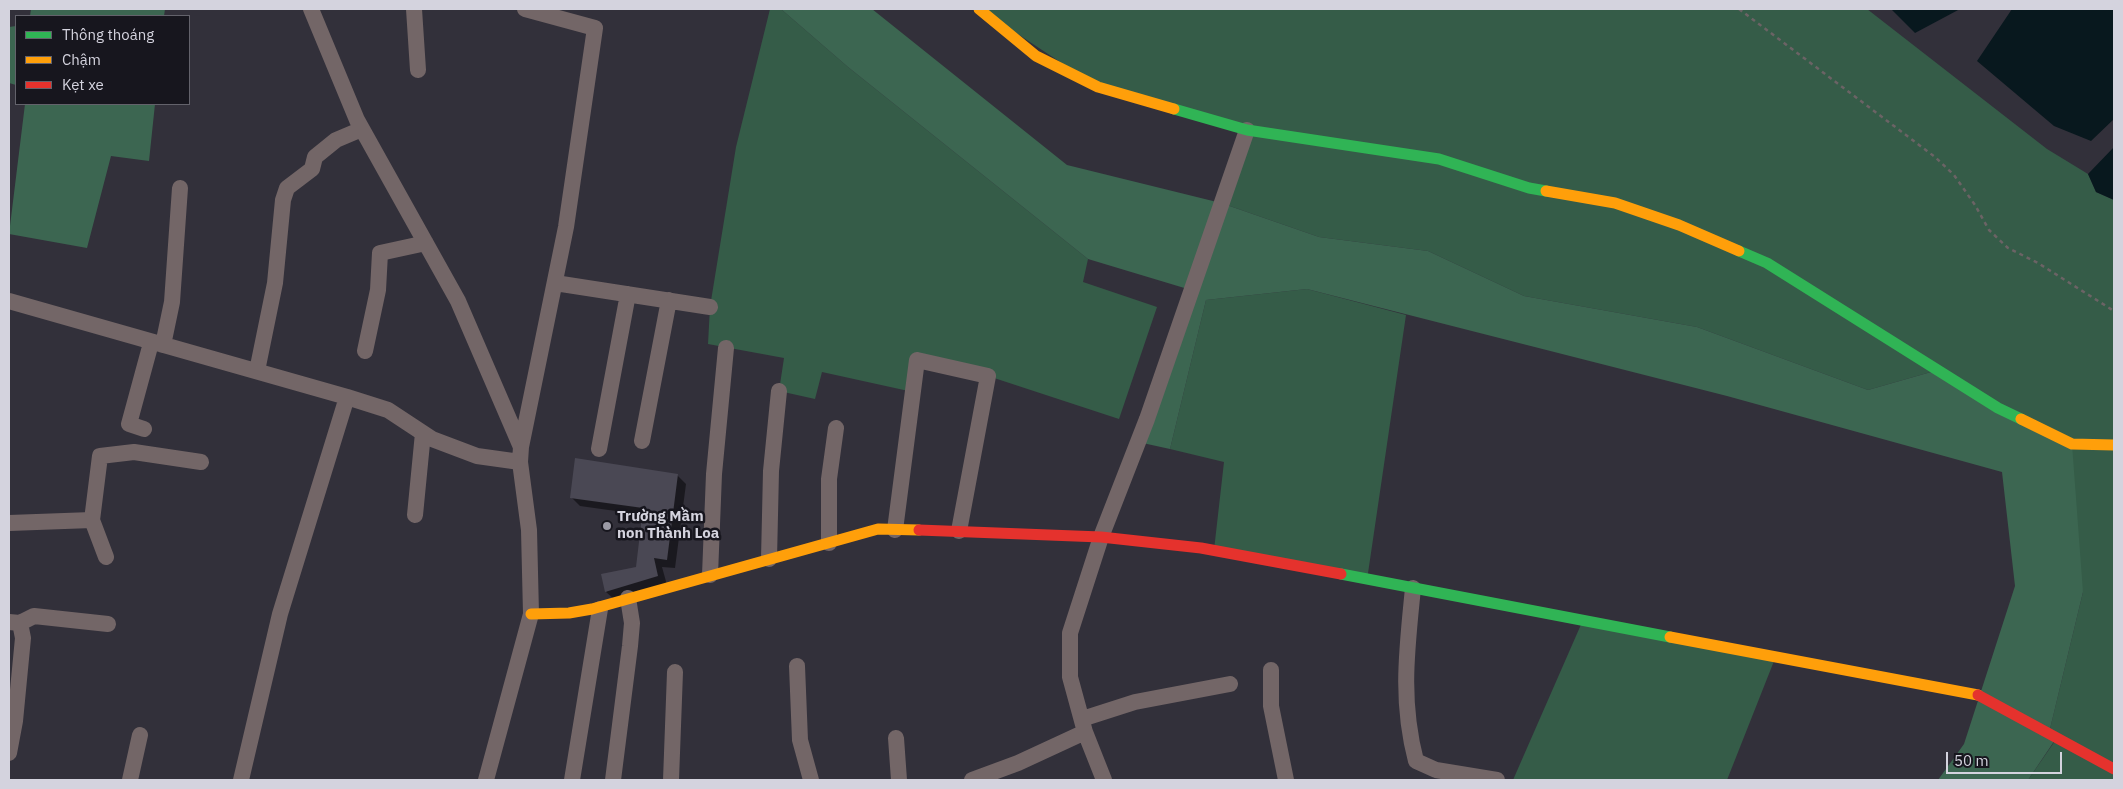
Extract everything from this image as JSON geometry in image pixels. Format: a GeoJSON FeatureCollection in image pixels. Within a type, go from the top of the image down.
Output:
{"type":"FeatureCollection","features":[{"type":"Feature","properties":{"kind":"street"},"geometry":{"type":"LineString","coordinates":[[311,9],[362,129],[458,301],[521,454],[529,530],[531,614],[486,780]]}},
{"type":"Feature","properties":{"kind":"street"},"geometry":{"type":"LineString","coordinates":[[414,9],[418,70]]}},
{"type":"Feature","properties":{"kind":"street"},"geometry":{"type":"LineString","coordinates":[[521,454],[566,227],[595,28],[525,9]]}},
{"type":"Feature","properties":{"kind":"street"},"geometry":{"type":"LineString","coordinates":[[979,9],[1036,56],[1098,87],[1247,130],[1439,158],[1529,188],[1615,202],[1679,225],[1767,263],[1998,408],[2072,444],[2114,445]]}},
{"type":"Feature","properties":{"kind":"street"},"geometry":{"type":"LineString","coordinates":[[256,371],[275,283],[283,200],[286,188],[312,169],[316,157],[336,140],[362,129]]}},
{"type":"Feature","properties":{"kind":"street"},"geometry":{"type":"LineString","coordinates":[[1104,780],[1083,726],[1070,677],[1070,633],[1101,537],[1147,419],[1247,130]]}},
{"type":"Feature","properties":{"kind":"street"},"geometry":{"type":"LineString","coordinates":[[144,429],[129,424],[172,302],[180,188]]}},
{"type":"Feature","properties":{"kind":"street"},"geometry":{"type":"LineString","coordinates":[[365,351],[378,290],[380,253],[426,243]]}},
{"type":"Feature","properties":{"kind":"street"},"geometry":{"type":"LineString","coordinates":[[555,282],[710,307]]}},
{"type":"Feature","properties":{"kind":"street"},"geometry":{"type":"LineString","coordinates":[[599,449],[628,294]]}},
{"type":"Feature","properties":{"kind":"street"},"geometry":{"type":"LineString","coordinates":[[642,441],[668,300]]}},
{"type":"Feature","properties":{"kind":"street"},"geometry":{"type":"LineString","coordinates":[[9,301],[388,410],[423,433],[477,456],[521,454]]}},
{"type":"Feature","properties":{"kind":"street"},"geometry":{"type":"LineString","coordinates":[[710,575],[714,474],[726,348]]}},
{"type":"Feature","properties":{"kind":"street"},"geometry":{"type":"LineString","coordinates":[[895,530],[917,360],[988,376],[959,531]]}},
{"type":"Feature","properties":{"kind":"street"},"geometry":{"type":"LineString","coordinates":[[768,560],[771,471],[779,392]]}},
{"type":"Feature","properties":{"kind":"street"},"geometry":{"type":"LineString","coordinates":[[241,780],[280,614],[347,397]]}},
{"type":"Feature","properties":{"kind":"street"},"geometry":{"type":"LineString","coordinates":[[828,543],[829,479],[836,428]]}},
{"type":"Feature","properties":{"kind":"street"},"geometry":{"type":"LineString","coordinates":[[415,515],[423,433]]}},
{"type":"Feature","properties":{"kind":"street"},"geometry":{"type":"LineString","coordinates":[[106,557],[92,520],[100,456],[134,452],[201,462]]}},
{"type":"Feature","properties":{"kind":"street"},"geometry":{"type":"LineString","coordinates":[[9,523],[92,520]]}},
{"type":"Feature","properties":{"kind":"street"},"geometry":{"type":"LineString","coordinates":[[531,614],[564,615],[600,609],[628,598],[878,529],[1101,537],[1201,548],[1980,695],[2114,769]]}},
{"type":"Feature","properties":{"kind":"street"},"geometry":{"type":"LineString","coordinates":[[1412,588],[1405,679],[1410,737],[1416,761],[1436,770],[1498,780]]}},
{"type":"Feature","properties":{"kind":"street"},"geometry":{"type":"LineString","coordinates":[[613,780],[632,624],[628,598]]}},
{"type":"Feature","properties":{"kind":"street"},"geometry":{"type":"LineString","coordinates":[[572,780],[600,609]]}},
{"type":"Feature","properties":{"kind":"street"},"geometry":{"type":"LineString","coordinates":[[9,753],[15,721],[22,647],[14,622],[34,616],[108,624]]}},
{"type":"Feature","properties":{"kind":"street"},"geometry":{"type":"LineString","coordinates":[[797,666],[800,740],[811,780]]}},
{"type":"Feature","properties":{"kind":"street"},"geometry":{"type":"LineString","coordinates":[[1270,670],[1272,706],[1286,780]]}},
{"type":"Feature","properties":{"kind":"street"},"geometry":{"type":"LineString","coordinates":[[671,780],[675,672]]}},
{"type":"Feature","properties":{"kind":"street"},"geometry":{"type":"LineString","coordinates":[[972,780],[1018,763],[1083,726],[1136,702],[1230,684]]}},
{"type":"Feature","properties":{"kind":"street"},"geometry":{"type":"LineString","coordinates":[[130,780],[140,734]]}},
{"type":"Feature","properties":{"kind":"street"},"geometry":{"type":"LineString","coordinates":[[896,738],[899,780]]}},
{"type":"Feature","properties":{"kind":"path"},"geometry":{"type":"LineString","coordinates":[[1740,9],[1935,157],[1954,175],[1975,205],[1989,230],[2008,248],[2038,263],[2114,311]]}},
{"type":"Feature","properties":{"kind":"green space"},"geometry":{"type":"Polygon","coordinates":[[[31,9],[165,9],[164,15],[30,15],[31,9]]]}},
{"type":"Feature","properties":{"kind":"green space"},"geometry":{"type":"Polygon","coordinates":[[[770,9],[781,9],[848,67],[1088,259],[1083,282],[1157,307],[1119,419],[988,376],[918,360],[913,392],[822,372],[815,399],[779,391],[784,358],[708,344],[710,307],[736,147],[770,9]]]}},
{"type":"Feature","properties":{"kind":"green space"},"geometry":{"type":"Polygon","coordinates":[[[781,9],[872,9],[1067,165],[1221,203],[1319,237],[1428,251],[1524,296],[1697,327],[1868,390],[1938,370],[2072,444],[2083,592],[2049,733],[2057,737],[2028,780],[1938,780],[1964,744],[2015,586],[2002,472],[1727,396],[1307,289],[1206,300],[1170,449],[1138,442],[1191,290],[1088,259],[848,67],[781,9]]]}},
{"type":"Feature","properties":{"kind":"green space"},"geometry":{"type":"Polygon","coordinates":[[[980,9],[1867,9],[2047,149],[2088,174],[2096,192],[2114,200],[2114,780],[2028,780],[2057,738],[2049,733],[2083,592],[1938,370],[1868,390],[1697,327],[1524,296],[1428,251],[1319,237],[1221,203],[1247,130],[1098,87],[980,9]]]}},
{"type":"Feature","properties":{"kind":"green space"},"geometry":{"type":"Polygon","coordinates":[[[15,26],[15,85],[9,83],[9,27],[15,26]]]}},
{"type":"Feature","properties":{"kind":"green space"},"geometry":{"type":"Polygon","coordinates":[[[25,105],[155,105],[149,161],[111,156],[87,248],[9,234],[25,105]]]}},
{"type":"Feature","properties":{"kind":"green space"},"geometry":{"type":"Polygon","coordinates":[[[1307,289],[1406,315],[1367,580],[1214,550],[1224,462],[1170,449],[1206,300],[1307,289]]]}},
{"type":"Feature","properties":{"kind":"green space"},"geometry":{"type":"Polygon","coordinates":[[[1583,620],[1776,656],[1727,780],[1513,780],[1583,620]]]}},
{"type":"Feature","properties":{"kind":"shaded area"},"geometry":{"type":"Polygon","coordinates":[[[1891,9],[1960,9],[1915,33],[1891,9]]]}},
{"type":"Feature","properties":{"kind":"shaded area"},"geometry":{"type":"Polygon","coordinates":[[[2012,9],[2114,9],[2114,119],[2091,141],[2054,126],[1977,61],[2012,9]]]}},
{"type":"Feature","properties":{"kind":"shaded area"},"geometry":{"type":"Polygon","coordinates":[[[2114,147],[2114,200],[2096,192],[2088,174],[2114,147]]]}},
{"type":"Feature","properties":{"kind":"building"},"geometry":{"type":"Polygon","coordinates":[[[575,458],[678,474],[667,560],[654,558],[658,576],[605,592],[601,574],[636,567],[643,508],[570,498],[575,458]]]}},
{"type":"Feature","properties":{"kind":"traffic: fast"},"geometry":{"type":"LineString","coordinates":[[1174,109],[1247,130],[1439,159],[1529,188],[1546,191]]}},
{"type":"Feature","properties":{"kind":"traffic: fast"},"geometry":{"type":"LineString","coordinates":[[1739,251],[1767,263],[1998,408],[2021,419]]}},
{"type":"Feature","properties":{"kind":"traffic: fast"},"geometry":{"type":"LineString","coordinates":[[1341,574],[1670,637]]}},
{"type":"Feature","properties":{"kind":"traffic: slow"},"geometry":{"type":"LineString","coordinates":[[979,9],[1036,56],[1098,87],[1174,109]]}},
{"type":"Feature","properties":{"kind":"traffic: slow"},"geometry":{"type":"LineString","coordinates":[[1546,191],[1615,203],[1679,225],[1739,251]]}},
{"type":"Feature","properties":{"kind":"traffic: slow"},"geometry":{"type":"LineString","coordinates":[[2021,419],[2072,444],[2114,445]]}},
{"type":"Feature","properties":{"kind":"traffic: slow"},"geometry":{"type":"LineString","coordinates":[[531,614],[569,613],[592,609],[878,529],[919,530]]}},
{"type":"Feature","properties":{"kind":"traffic: slow"},"geometry":{"type":"LineString","coordinates":[[1670,637],[1978,695]]}},
{"type":"Feature","properties":{"kind":"traffic: jam"},"geometry":{"type":"LineString","coordinates":[[919,530],[1101,537],[1201,548],[1341,574]]}},
{"type":"Feature","properties":{"kind":"traffic: jam"},"geometry":{"type":"LineString","coordinates":[[1978,695],[2114,769]]}},
{"type":"Feature","properties":{"kind":"place","name":"Trường Mầm non Thành Loa"},"geometry":{"type":"Point","coordinates":[607,526]}}]}
